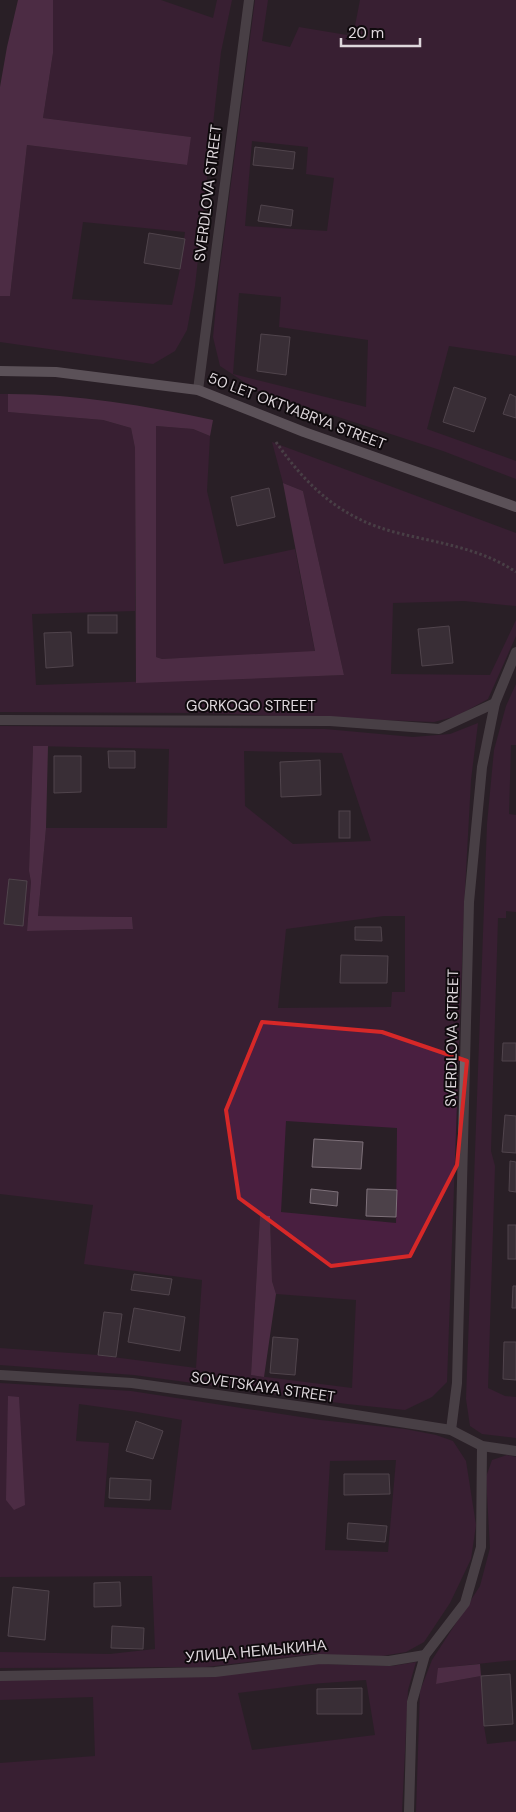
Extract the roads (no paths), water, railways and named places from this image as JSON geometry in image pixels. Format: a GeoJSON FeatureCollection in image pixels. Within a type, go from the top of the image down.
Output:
{"type":"FeatureCollection","features":[{"type":"Feature","properties":{"kind":"main road","name":"50 LET OKTYABRYA STREET"},"geometry":{"type":"LineString","coordinates":[[0,371],[56,372],[198,390],[304,432],[516,507]]}},
{"type":"Feature","properties":{"kind":"street","name":"SVERDLOVA STREET"},"geometry":{"type":"LineString","coordinates":[[198,390],[249,0]]}},
{"type":"Feature","properties":{"kind":"street","name":"SVERDLOVA STREET"},"geometry":{"type":"LineString","coordinates":[[451,1430],[458,1383],[470,902],[482,767],[495,702],[516,652]]}},
{"type":"Feature","properties":{"kind":"street","name":"GORKOGO STREET"},"geometry":{"type":"LineString","coordinates":[[0,720],[330,721],[439,729],[495,702]]}},
{"type":"Feature","properties":{"kind":"street","name":"SOVETSKAYA STREET"},"geometry":{"type":"LineString","coordinates":[[0,1375],[132,1383],[451,1430],[482,1446],[516,1452]]}},
{"type":"Feature","properties":{"kind":"street"},"geometry":{"type":"LineString","coordinates":[[409,1812],[412,1702],[425,1655],[465,1604],[481,1547],[482,1446]]}},
{"type":"Feature","properties":{"kind":"street","name":"УЛИЦА НЕМЫКИНА"},"geometry":{"type":"LineString","coordinates":[[0,1676],[215,1672],[320,1659],[389,1662],[425,1655]]}}]}
